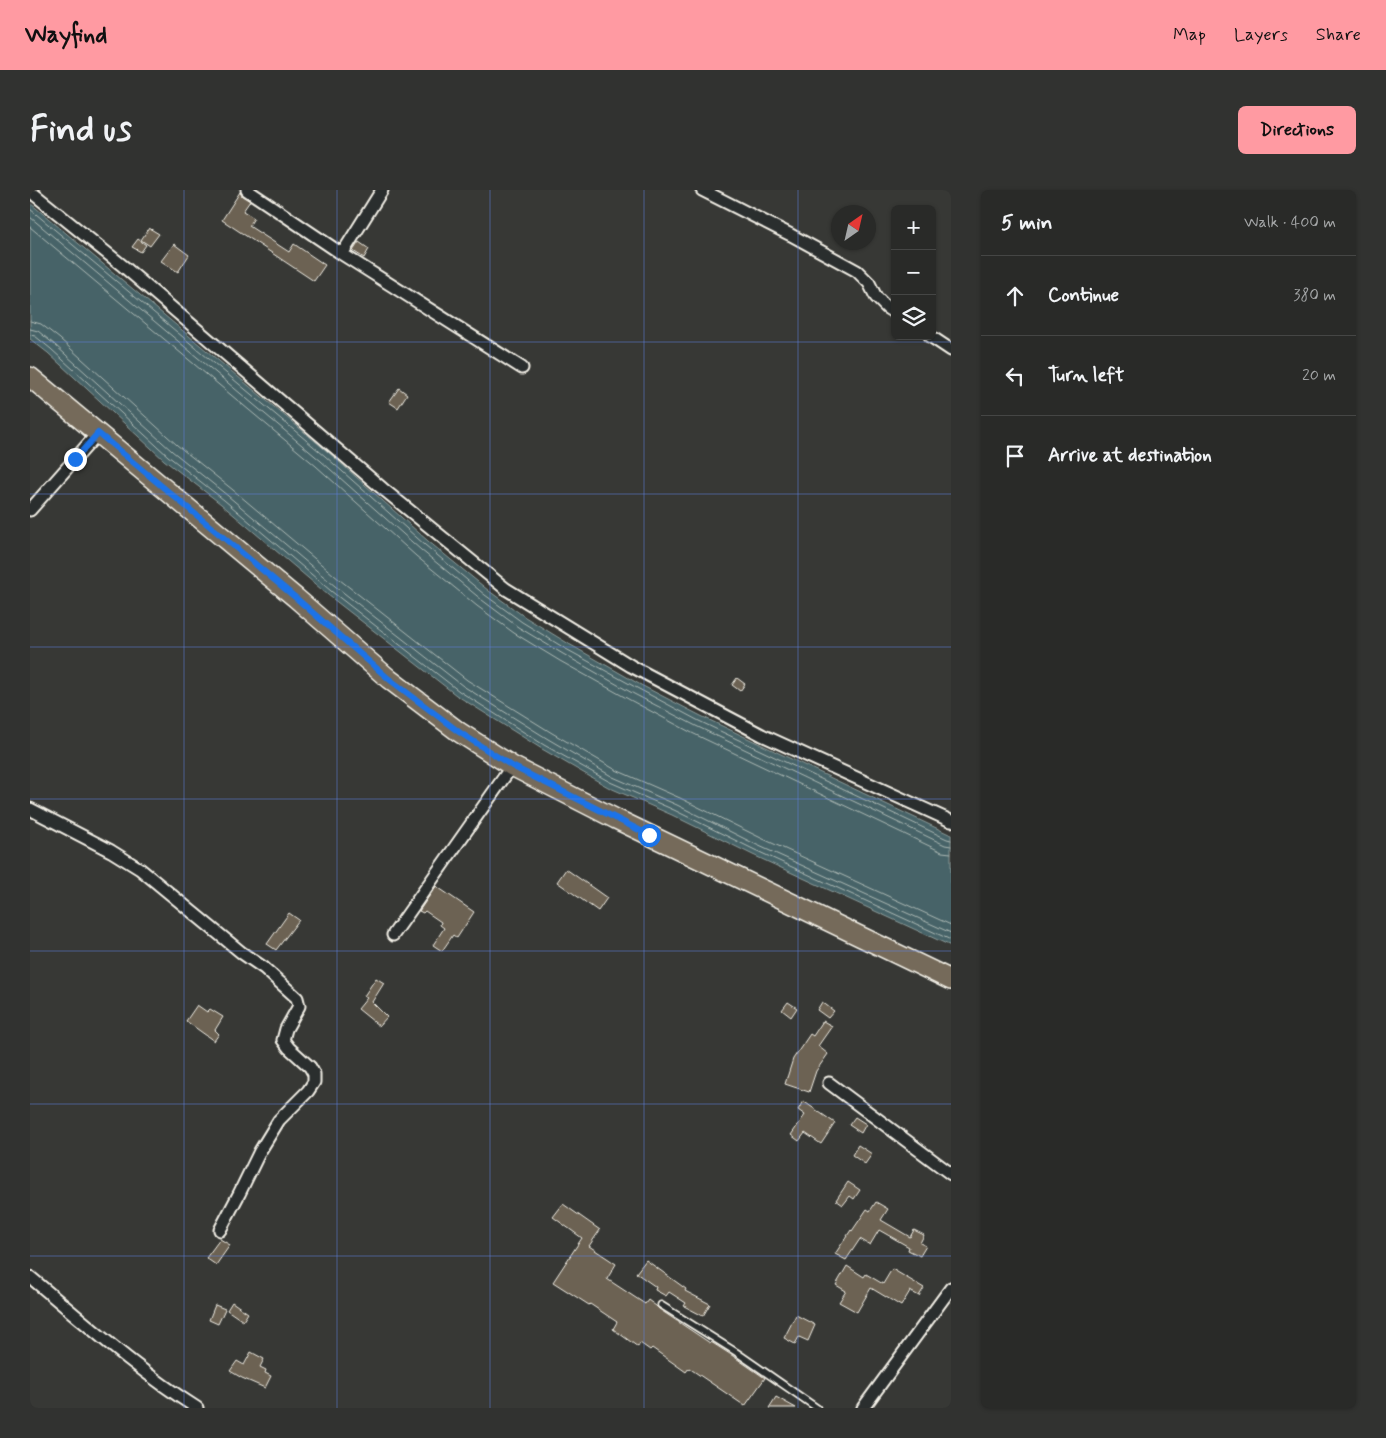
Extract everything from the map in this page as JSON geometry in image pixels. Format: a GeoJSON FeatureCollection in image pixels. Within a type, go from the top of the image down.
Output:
{"type":"FeatureCollection","features":[{"type":"Feature","properties":{"kind":"main road"},"geometry":{"type":"LineString","coordinates":[[30,377],[296,598],[389,679],[459,732],[512,766],[616,819],[951,980]]}},
{"type":"Feature","properties":{"kind":"street"},"geometry":{"type":"LineString","coordinates":[[247,190],[342,254],[522,368]]}},
{"type":"Feature","properties":{"kind":"street"},"geometry":{"type":"LineString","coordinates":[[342,254],[382,190]]}},
{"type":"Feature","properties":{"kind":"street"},"geometry":{"type":"LineString","coordinates":[[702,190],[792,235],[857,272],[869,283],[876,297],[891,310]]}},
{"type":"Feature","properties":{"kind":"street"},"geometry":{"type":"LineString","coordinates":[[35,195],[124,266],[383,489],[506,589],[631,666],[762,735],[951,821]]}},
{"type":"Feature","properties":{"kind":"street"},"geometry":{"type":"LineString","coordinates":[[936,340],[951,350]]}},
{"type":"Feature","properties":{"kind":"street"},"geometry":{"type":"LineString","coordinates":[[30,510],[98,433]]}},
{"type":"Feature","properties":{"kind":"street"},"geometry":{"type":"LineString","coordinates":[[393,935],[512,766]]}},
{"type":"Feature","properties":{"kind":"street"},"geometry":{"type":"LineString","coordinates":[[30,809],[112,851],[140,869],[242,953],[264,968],[297,998],[300,1006],[286,1029],[283,1040],[288,1048],[310,1067],[314,1074],[314,1082],[308,1091],[279,1120],[260,1151],[220,1230]]}},
{"type":"Feature","properties":{"kind":"street"},"geometry":{"type":"LineString","coordinates":[[829,1083],[951,1174]]}},
{"type":"Feature","properties":{"kind":"street"},"geometry":{"type":"LineString","coordinates":[[30,1277],[112,1346],[176,1395],[197,1408]]}},
{"type":"Feature","properties":{"kind":"street"},"geometry":{"type":"LineString","coordinates":[[863,1408],[951,1288]]}},
{"type":"Feature","properties":{"kind":"lane"},"geometry":{"type":"LineString","coordinates":[[661,1305],[736,1352],[817,1408]]}},
{"type":"Feature","properties":{"kind":"water"},"geometry":{"type":"Polygon","coordinates":[[[30,203],[328,452],[428,541],[489,591],[525,617],[639,684],[701,716],[951,835],[951,946],[753,855],[672,815],[608,787],[542,749],[456,695],[328,595],[221,504],[164,460],[48,353],[30,339],[30,203]]]}},
{"type":"Feature","properties":{"kind":"building"},"geometry":{"type":"Polygon","coordinates":[[[240,192],[242,196],[250,201],[243,211],[254,218],[249,226],[289,252],[294,244],[325,265],[314,281],[222,220],[240,192]]]}},
{"type":"Feature","properties":{"kind":"building"},"geometry":{"type":"Polygon","coordinates":[[[149,228],[159,234],[150,246],[141,240],[149,228]]]}},
{"type":"Feature","properties":{"kind":"building"},"geometry":{"type":"Polygon","coordinates":[[[138,239],[146,245],[141,252],[132,247],[138,239]]]}},
{"type":"Feature","properties":{"kind":"building"},"geometry":{"type":"Polygon","coordinates":[[[359,242],[369,249],[364,258],[353,251],[359,242]]]}},
{"type":"Feature","properties":{"kind":"building"},"geometry":{"type":"Polygon","coordinates":[[[174,244],[189,255],[178,272],[161,261],[174,244]]]}},
{"type":"Feature","properties":{"kind":"building"},"geometry":{"type":"Polygon","coordinates":[[[399,388],[407,394],[398,408],[389,402],[399,388]]]}},
{"type":"Feature","properties":{"kind":"building"},"geometry":{"type":"Polygon","coordinates":[[[737,678],[745,684],[740,691],[732,685],[737,678]]]}},
{"type":"Feature","properties":{"kind":"building"},"geometry":{"type":"Polygon","coordinates":[[[566,869],[607,898],[598,911],[557,882],[566,869]]]}},
{"type":"Feature","properties":{"kind":"building"},"geometry":{"type":"Polygon","coordinates":[[[436,886],[474,912],[457,938],[453,935],[442,951],[433,945],[444,928],[440,925],[441,922],[425,911],[423,913],[419,911],[436,886]]]}},
{"type":"Feature","properties":{"kind":"building"},"geometry":{"type":"Polygon","coordinates":[[[289,913],[299,920],[276,950],[267,944],[289,913]]]}},
{"type":"Feature","properties":{"kind":"building"},"geometry":{"type":"Polygon","coordinates":[[[376,978],[384,983],[372,1002],[387,1017],[379,1026],[358,1009],[367,998],[364,996],[376,978]]]}},
{"type":"Feature","properties":{"kind":"building"},"geometry":{"type":"Polygon","coordinates":[[[788,1002],[797,1008],[791,1017],[782,1010],[788,1002]]]}},
{"type":"Feature","properties":{"kind":"building"},"geometry":{"type":"Polygon","coordinates":[[[822,1002],[834,1011],[828,1018],[817,1010],[822,1002]]]}},
{"type":"Feature","properties":{"kind":"building"},"geometry":{"type":"Polygon","coordinates":[[[197,1005],[207,1012],[210,1009],[223,1017],[215,1030],[219,1034],[214,1041],[186,1021],[197,1005]]]}},
{"type":"Feature","properties":{"kind":"building"},"geometry":{"type":"Polygon","coordinates":[[[823,1021],[832,1026],[818,1046],[828,1054],[816,1071],[809,1092],[785,1084],[793,1059],[810,1034],[813,1036],[823,1021]]]}},
{"type":"Feature","properties":{"kind":"building"},"geometry":{"type":"Polygon","coordinates":[[[803,1101],[835,1123],[821,1144],[805,1133],[799,1141],[791,1135],[805,1115],[798,1110],[803,1101]]]}},
{"type":"Feature","properties":{"kind":"building"},"geometry":{"type":"Polygon","coordinates":[[[855,1117],[866,1124],[861,1133],[849,1125],[855,1117]]]}},
{"type":"Feature","properties":{"kind":"building"},"geometry":{"type":"Polygon","coordinates":[[[858,1145],[872,1154],[865,1164],[852,1155],[858,1145]]]}},
{"type":"Feature","properties":{"kind":"building"},"geometry":{"type":"Polygon","coordinates":[[[848,1182],[860,1190],[854,1199],[850,1196],[843,1205],[836,1200],[848,1182]]]}},
{"type":"Feature","properties":{"kind":"building"},"geometry":{"type":"Polygon","coordinates":[[[876,1202],[888,1209],[881,1220],[910,1237],[914,1230],[924,1235],[920,1243],[926,1246],[920,1256],[908,1250],[909,1247],[879,1230],[870,1245],[860,1239],[846,1260],[835,1254],[867,1209],[870,1211],[876,1202]]]}},
{"type":"Feature","properties":{"kind":"building"},"geometry":{"type":"Polygon","coordinates":[[[563,1204],[600,1230],[589,1246],[616,1264],[607,1279],[645,1304],[648,1300],[765,1378],[745,1406],[689,1368],[686,1372],[652,1348],[650,1350],[640,1343],[638,1347],[613,1329],[617,1322],[553,1282],[582,1238],[553,1217],[563,1204]]]}},
{"type":"Feature","properties":{"kind":"building"},"geometry":{"type":"Polygon","coordinates":[[[220,1239],[230,1245],[216,1265],[206,1258],[220,1239]]]}},
{"type":"Feature","properties":{"kind":"building"},"geometry":{"type":"Polygon","coordinates":[[[646,1260],[686,1289],[685,1291],[710,1304],[703,1316],[684,1306],[686,1303],[669,1292],[666,1296],[655,1290],[656,1287],[636,1273],[646,1260]]]}},
{"type":"Feature","properties":{"kind":"building"},"geometry":{"type":"Polygon","coordinates":[[[847,1266],[864,1277],[866,1274],[883,1284],[892,1269],[924,1288],[919,1296],[910,1291],[901,1306],[871,1288],[857,1312],[839,1302],[846,1291],[836,1285],[847,1266]]]}},
{"type":"Feature","properties":{"kind":"building"},"geometry":{"type":"Polygon","coordinates":[[[232,1302],[248,1313],[243,1321],[227,1310],[232,1302]]]}},
{"type":"Feature","properties":{"kind":"building"},"geometry":{"type":"Polygon","coordinates":[[[215,1305],[225,1309],[218,1324],[209,1320],[215,1305]]]}},
{"type":"Feature","properties":{"kind":"building"},"geometry":{"type":"Polygon","coordinates":[[[796,1315],[815,1325],[808,1341],[799,1337],[795,1344],[784,1338],[796,1315]]]}},
{"type":"Feature","properties":{"kind":"building"},"geometry":{"type":"Polygon","coordinates":[[[251,1352],[264,1359],[260,1367],[271,1376],[265,1388],[230,1371],[237,1361],[244,1365],[251,1352]]]}},
{"type":"Feature","properties":{"kind":"building"},"geometry":{"type":"Polygon","coordinates":[[[776,1397],[796,1408],[769,1408],[776,1397]]]}},
{"type":"Feature","properties":{"kind":"route"},"geometry":{"type":"LineString","coordinates":[[75,459],[98,433],[296,598],[389,679],[459,732],[512,766],[649,835]]}}]}
